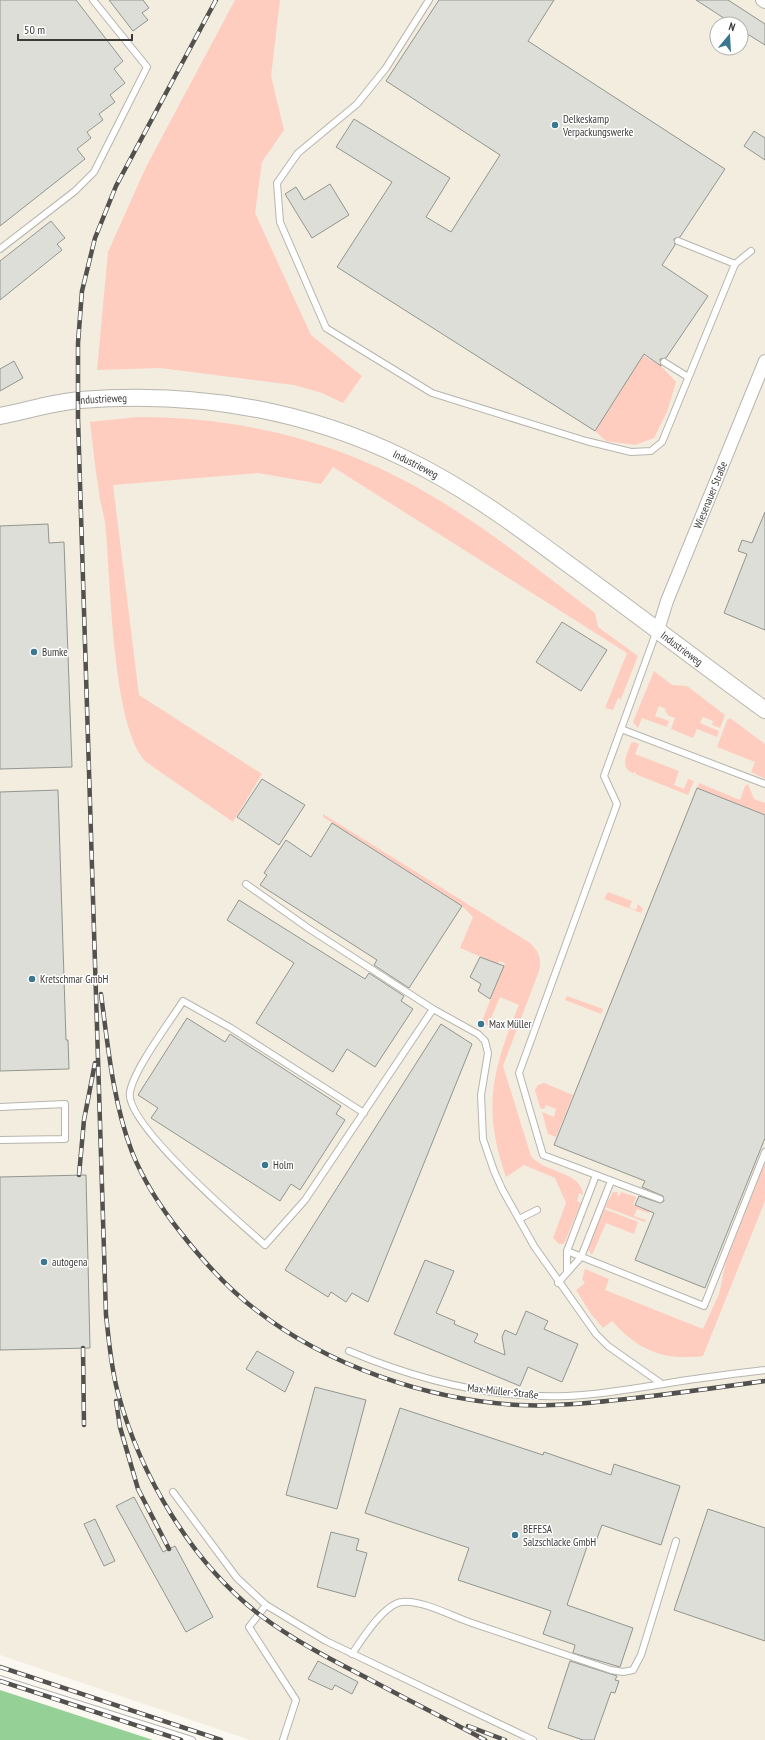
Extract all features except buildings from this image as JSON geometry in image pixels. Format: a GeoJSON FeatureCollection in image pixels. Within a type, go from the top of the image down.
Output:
{"type":"FeatureCollection","features":[{"type":"Feature","properties":{"kind":"street","name":"Wiesenauer Straße"},"geometry":{"type":"LineString","coordinates":[[658,630],[667,601],[765,361]]}},
{"type":"Feature","properties":{"kind":"street","name":"Industrieweg"},"geometry":{"type":"LineString","coordinates":[[0,416],[78,400],[168,398],[216,401],[290,416],[331,428],[404,458],[428,470],[482,503],[522,530],[765,710]]}},
{"type":"Feature","properties":{"kind":"lane"},"geometry":{"type":"LineString","coordinates":[[0,249],[75,191],[94,172],[147,67],[93,0]]}},
{"type":"Feature","properties":{"kind":"lane"},"geometry":{"type":"LineString","coordinates":[[429,0],[386,68],[357,104],[298,153],[277,183],[280,222],[326,328],[432,393],[586,441],[631,452],[651,451],[662,442],[735,264],[751,251]]}},
{"type":"Feature","properties":{"kind":"lane"},"geometry":{"type":"LineString","coordinates":[[678,241],[735,264]]}},
{"type":"Feature","properties":{"kind":"lane"},"geometry":{"type":"LineString","coordinates":[[664,362],[688,376]]}},
{"type":"Feature","properties":{"kind":"lane"},"geometry":{"type":"LineString","coordinates":[[658,630],[604,776],[617,804],[518,1073],[543,1155],[660,1199]]}},
{"type":"Feature","properties":{"kind":"lane"},"geometry":{"type":"LineString","coordinates":[[621,729],[765,784]]}},
{"type":"Feature","properties":{"kind":"lane"},"geometry":{"type":"LineString","coordinates":[[246,884],[308,928],[433,1009],[478,1034],[485,1041],[488,1053],[480,1095],[483,1139],[502,1189],[534,1246],[596,1334],[608,1346],[662,1384]]}},
{"type":"Feature","properties":{"kind":"lane"},"geometry":{"type":"LineString","coordinates":[[364,1113],[231,1028],[183,1001],[134,1078],[129,1094],[136,1112],[146,1129],[214,1200],[265,1245],[305,1200],[364,1113],[433,1009]]}},
{"type":"Feature","properties":{"kind":"lane"},"geometry":{"type":"LineString","coordinates":[[0,1107],[65,1104],[65,1139],[0,1140]]}},
{"type":"Feature","properties":{"kind":"lane"},"geometry":{"type":"LineString","coordinates":[[567,1251],[704,1306],[765,1152]]}},
{"type":"Feature","properties":{"kind":"lane"},"geometry":{"type":"LineString","coordinates":[[567,1272],[567,1251],[596,1175]]}},
{"type":"Feature","properties":{"kind":"lane"},"geometry":{"type":"LineString","coordinates":[[558,1282],[581,1257],[611,1180]]}},
{"type":"Feature","properties":{"kind":"lane"},"geometry":{"type":"LineString","coordinates":[[519,1220],[537,1210]]}},
{"type":"Feature","properties":{"kind":"lane","name":"Max-Müller-Straße"},"geometry":{"type":"LineString","coordinates":[[349,1351],[390,1368],[423,1378],[494,1392],[566,1396],[633,1390],[662,1384],[765,1370]]}},
{"type":"Feature","properties":{"kind":"lane"},"geometry":{"type":"LineString","coordinates":[[173,1492],[237,1578],[266,1604],[326,1641],[533,1740]]}},
{"type":"Feature","properties":{"kind":"lane"},"geometry":{"type":"LineString","coordinates":[[352,1654],[366,1632],[384,1612],[401,1602],[424,1605],[468,1622],[611,1670],[623,1672],[633,1670],[641,1655],[676,1542]]}},
{"type":"Feature","properties":{"kind":"lane"},"geometry":{"type":"LineString","coordinates":[[266,1604],[249,1627],[296,1700],[283,1740]]}},
{"type":"Feature","properties":{"kind":"lane"},"geometry":{"type":"LineString","coordinates":[[0,1680],[192,1740]]}},
{"type":"Feature","properties":{"kind":"shaded area"},"geometry":{"type":"Polygon","coordinates":[[[0,0],[765,0],[765,1740],[250,1740],[0,1655],[0,0]]]}},
{"type":"Feature","properties":{"kind":"shaded area"},"geometry":{"type":"Polygon","coordinates":[[[235,0],[280,0],[271,76],[284,130],[262,162],[255,213],[311,335],[362,376],[343,403],[322,393],[294,385],[160,368],[97,370],[108,252],[146,167],[235,0]]]}},
{"type":"Feature","properties":{"kind":"shaded area"},"geometry":{"type":"Polygon","coordinates":[[[643,355],[661,366],[676,382],[667,412],[654,438],[635,445],[606,441],[595,431],[643,355]]]}},
{"type":"Feature","properties":{"kind":"shaded area"},"geometry":{"type":"Polygon","coordinates":[[[138,417],[177,418],[216,422],[291,436],[327,447],[363,461],[398,477],[432,496],[495,537],[595,613],[598,627],[638,656],[621,699],[618,698],[613,710],[605,708],[627,653],[333,467],[321,484],[258,473],[113,485],[139,695],[262,774],[233,822],[146,762],[134,744],[126,717],[119,684],[111,612],[105,522],[100,499],[90,422],[138,417]]]}},
{"type":"Feature","properties":{"kind":"shaded area"},"geometry":{"type":"Polygon","coordinates":[[[654,671],[672,685],[687,686],[725,715],[720,728],[712,725],[713,721],[703,717],[700,723],[719,731],[717,737],[697,729],[693,738],[671,729],[675,718],[667,715],[668,713],[665,712],[666,709],[659,706],[655,716],[669,721],[667,727],[642,718],[638,728],[633,722],[654,671]]]}},
{"type":"Feature","properties":{"kind":"shaded area"},"geometry":{"type":"Polygon","coordinates":[[[730,718],[765,744],[765,779],[751,772],[755,762],[717,747],[727,720],[730,718]]]}},
{"type":"Feature","properties":{"kind":"shaded area"},"geometry":{"type":"Polygon","coordinates":[[[634,742],[639,744],[635,754],[679,771],[674,785],[684,789],[688,779],[694,781],[688,795],[635,774],[636,772],[633,773],[629,771],[626,768],[625,760],[631,743],[634,742]]]}},
{"type":"Feature","properties":{"kind":"shaded area"},"geometry":{"type":"Polygon","coordinates":[[[699,783],[740,800],[745,786],[748,784],[754,799],[765,803],[765,815],[697,788],[699,783]]]}},
{"type":"Feature","properties":{"kind":"shaded area"},"geometry":{"type":"Polygon","coordinates":[[[323,814],[530,943],[538,952],[540,959],[539,971],[503,1066],[531,1156],[544,1166],[570,1177],[581,1187],[583,1195],[579,1193],[577,1201],[581,1203],[564,1244],[559,1244],[553,1238],[566,1203],[555,1178],[524,1165],[506,1177],[494,1130],[492,1109],[493,1090],[497,1070],[502,1050],[519,1005],[500,997],[488,1025],[480,1026],[505,963],[499,961],[498,964],[460,948],[473,917],[462,906],[323,817],[323,814]]]}},
{"type":"Feature","properties":{"kind":"shaded area"},"geometry":{"type":"Polygon","coordinates":[[[608,892],[632,901],[629,908],[636,910],[638,904],[643,909],[641,913],[604,899],[608,892]]]}},
{"type":"Feature","properties":{"kind":"shaded area"},"geometry":{"type":"Polygon","coordinates":[[[567,996],[603,1009],[601,1014],[565,1000],[567,996]]]}},
{"type":"Feature","properties":{"kind":"shaded area"},"geometry":{"type":"Polygon","coordinates":[[[544,1083],[573,1095],[556,1137],[548,1134],[542,1112],[554,1117],[556,1109],[546,1105],[544,1109],[540,1108],[535,1090],[538,1085],[544,1083]]]}},
{"type":"Feature","properties":{"kind":"shaded area"},"geometry":{"type":"Polygon","coordinates":[[[765,1162],[765,1201],[703,1356],[676,1357],[663,1355],[642,1346],[622,1331],[612,1321],[603,1328],[591,1314],[576,1290],[585,1283],[582,1279],[585,1269],[609,1279],[605,1290],[703,1329],[719,1294],[726,1261],[765,1162]]]}},
{"type":"Feature","properties":{"kind":"shaded area"},"geometry":{"type":"Polygon","coordinates":[[[613,1192],[618,1192],[617,1195],[619,1196],[621,1192],[636,1197],[633,1205],[643,1209],[653,1204],[649,1213],[637,1209],[634,1216],[646,1220],[645,1222],[605,1207],[613,1192]]]}},
{"type":"Feature","properties":{"kind":"shaded area"},"geometry":{"type":"Polygon","coordinates":[[[604,1209],[638,1222],[634,1234],[606,1223],[592,1255],[588,1250],[604,1209]]]}},
{"type":"Feature","properties":{"kind":"shaded area"},"geometry":{"type":"Polygon","coordinates":[[[0,1690],[153,1740],[0,1740],[0,1690]]]}},
{"type":"Feature","properties":{"kind":"railway"},"geometry":{"type":"LineString","coordinates":[[216,0],[116,186],[95,238],[82,291],[78,343],[78,419],[106,1315],[112,1364],[118,1393],[128,1424],[140,1455],[155,1486],[191,1544],[212,1570],[235,1594],[285,1633],[312,1649],[485,1740]]}},
{"type":"Feature","properties":{"kind":"railway"},"geometry":{"type":"LineString","coordinates":[[101,994],[112,1074],[120,1114],[132,1152],[142,1174],[167,1214],[207,1264],[245,1302],[284,1330],[315,1348],[380,1377],[415,1388],[485,1402],[519,1405],[563,1405],[635,1398],[765,1381]]}},
{"type":"Feature","properties":{"kind":"railway"},"geometry":{"type":"LineString","coordinates":[[79,1175],[84,1120],[95,1063]]}},
{"type":"Feature","properties":{"kind":"railway"},"geometry":{"type":"LineString","coordinates":[[83,1348],[84,1425]]}},
{"type":"Feature","properties":{"kind":"railway"},"geometry":{"type":"LineString","coordinates":[[116,1401],[120,1427],[138,1489],[169,1549]]}},
{"type":"Feature","properties":{"kind":"railway"},"geometry":{"type":"LineString","coordinates":[[0,1667],[221,1740]]}},
{"type":"Feature","properties":{"kind":"railway"},"geometry":{"type":"LineString","coordinates":[[0,1681],[181,1740]]}},
{"type":"Feature","properties":{"kind":"railway"},"geometry":{"type":"LineString","coordinates":[[468,1726],[505,1740]]}},
{"type":"Feature","properties":{"kind":"place","name":"Delkeskamp Verpackungswerke"},"geometry":{"type":"Point","coordinates":[555,125]}},
{"type":"Feature","properties":{"kind":"place","name":"Bumke"},"geometry":{"type":"Point","coordinates":[34,652]}},
{"type":"Feature","properties":{"kind":"place","name":"Kretschmar GmbH"},"geometry":{"type":"Point","coordinates":[32,979]}},
{"type":"Feature","properties":{"kind":"place","name":"Max Müller"},"geometry":{"type":"Point","coordinates":[481,1024]}},
{"type":"Feature","properties":{"kind":"place","name":"Holm"},"geometry":{"type":"Point","coordinates":[265,1165]}},
{"type":"Feature","properties":{"kind":"place","name":"autogena"},"geometry":{"type":"Point","coordinates":[44,1262]}},
{"type":"Feature","properties":{"kind":"place","name":"BEFESA Salzschlacke GmbH"},"geometry":{"type":"Point","coordinates":[515,1535]}}]}
